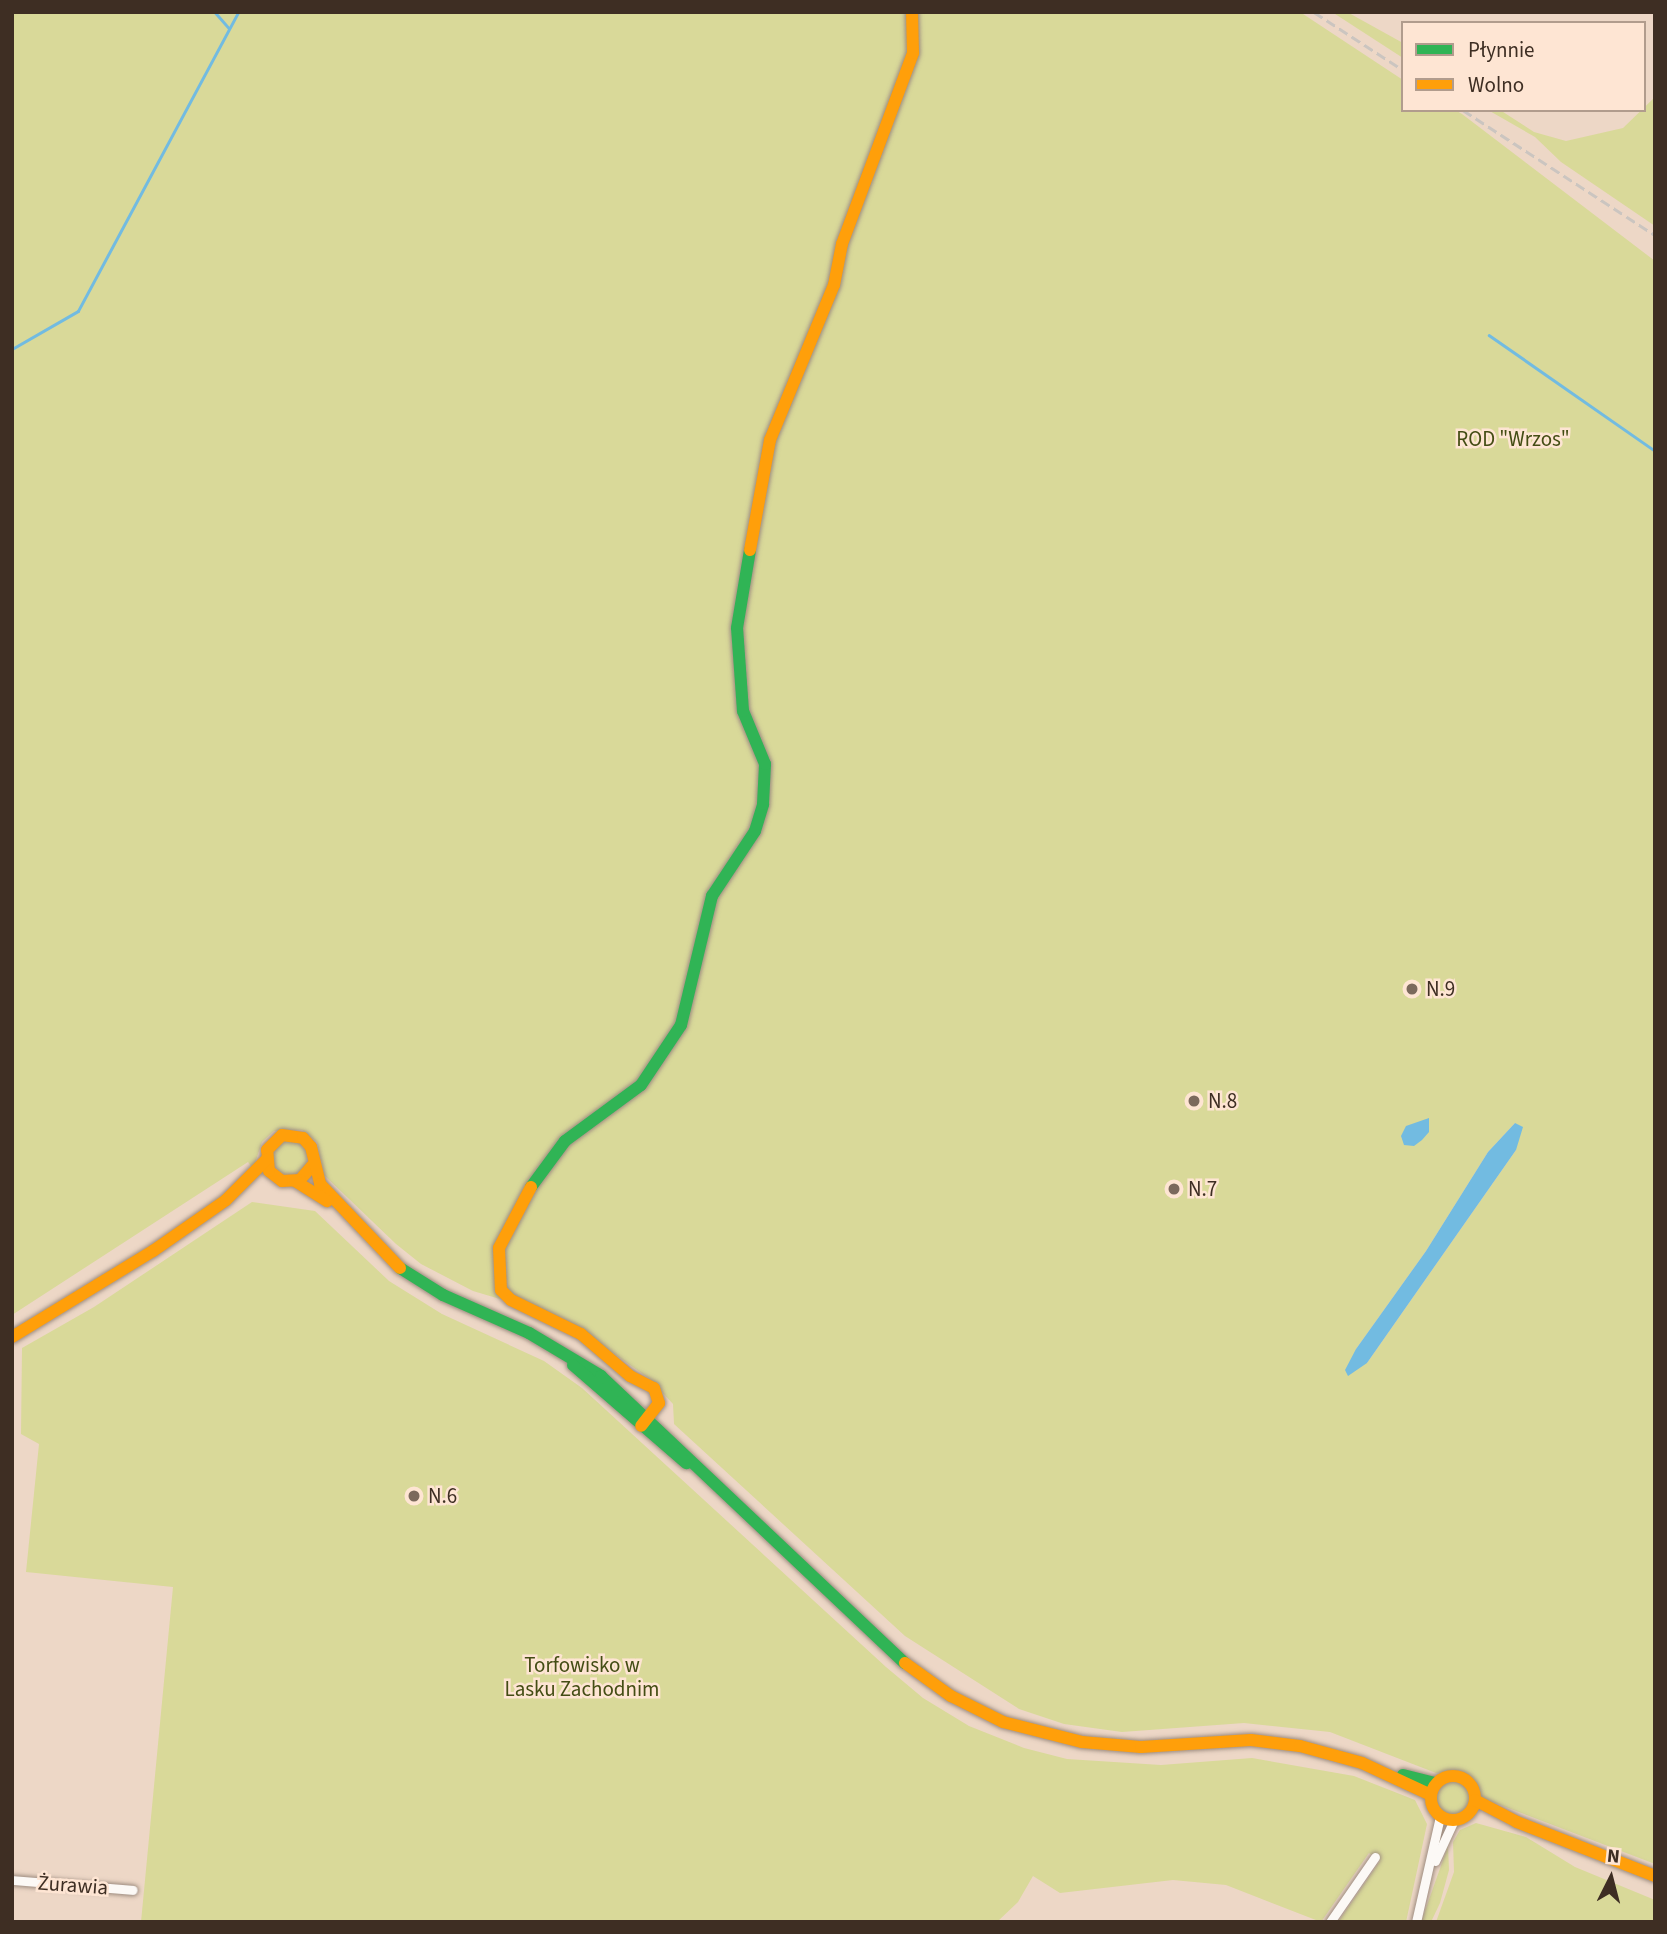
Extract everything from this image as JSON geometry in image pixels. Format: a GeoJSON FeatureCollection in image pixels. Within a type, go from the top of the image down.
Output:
{"type":"FeatureCollection","features":[{"type":"Feature","properties":{"kind":"main road"},"geometry":{"type":"LineString","coordinates":[[645,1422],[659,1403],[654,1388],[630,1376],[581,1334],[510,1300],[501,1290],[499,1248],[528,1192],[565,1141],[641,1085],[681,1025],[712,896],[755,831],[763,804],[765,765],[743,711],[737,628],[755,518],[770,440],[818,314],[834,285],[842,244],[913,53],[912,12]]}},
{"type":"Feature","properties":{"kind":"main road"},"geometry":{"type":"LineString","coordinates":[[226,1200],[266,1160],[275,1138],[296,1135],[311,1147],[312,1166],[341,1212]]}},
{"type":"Feature","properties":{"kind":"main road"},"geometry":{"type":"LineString","coordinates":[[266,1160],[274,1176]]}},
{"type":"Feature","properties":{"kind":"main road"},"geometry":{"type":"LineString","coordinates":[[295,1181],[312,1166]]}},
{"type":"Feature","properties":{"kind":"main road"},"geometry":{"type":"LineString","coordinates":[[12,1337],[153,1251],[226,1200],[274,1176],[295,1181],[341,1212],[415,1280],[548,1344],[645,1422],[900,1659],[977,1711],[1035,1732],[1082,1742],[1141,1747],[1227,1740],[1276,1742],[1337,1754],[1433,1789]]}},
{"type":"Feature","properties":{"kind":"main road"},"geometry":{"type":"LineString","coordinates":[[1433,1789],[1453,1776],[1464,1779],[1472,1806]]}},
{"type":"Feature","properties":{"kind":"main road"},"geometry":{"type":"LineString","coordinates":[[1433,1789],[1440,1816],[1454,1820],[1472,1806]]}},
{"type":"Feature","properties":{"kind":"main road"},"geometry":{"type":"LineString","coordinates":[[1472,1806],[1655,1876]]}},
{"type":"Feature","properties":{"kind":"street"},"geometry":{"type":"LineString","coordinates":[[1416,1922],[1430,1872],[1440,1816]]}},
{"type":"Feature","properties":{"kind":"street"},"geometry":{"type":"LineString","coordinates":[[1430,1872],[1454,1820]]}},
{"type":"Feature","properties":{"kind":"street"},"geometry":{"type":"LineString","coordinates":[[1330,1922],[1375,1857]]}},
{"type":"Feature","properties":{"kind":"street","name":"Żurawia"},"geometry":{"type":"LineString","coordinates":[[12,1880],[133,1890]]}},
{"type":"Feature","properties":{"kind":"green space","name":"ROD \"Wrzos\""},"geometry":{"type":"Polygon","coordinates":[[[12,12],[1300,12],[1401,79],[1401,112],[1462,114],[1655,261],[1655,1864],[1482,1798],[1472,1778],[1461,1771],[1436,1773],[1330,1732],[1244,1723],[1122,1732],[1064,1724],[1019,1709],[905,1636],[674,1424],[673,1404],[650,1379],[563,1318],[473,1291],[421,1264],[396,1244],[324,1175],[317,1142],[302,1130],[274,1131],[262,1142],[253,1169],[248,1162],[12,1315],[12,12]],[[1515,1123],[1488,1152],[1426,1251],[1356,1349],[1367,1363],[1516,1150],[1515,1123]]]}},
{"type":"Feature","properties":{"kind":"green space"},"geometry":{"type":"Polygon","coordinates":[[[1332,12],[1347,12],[1401,42],[1401,57],[1332,12]]]}},
{"type":"Feature","properties":{"kind":"green space"},"geometry":{"type":"Polygon","coordinates":[[[1655,97],[1655,226],[1561,162],[1535,137],[1491,112],[1503,112],[1534,132],[1566,141],[1623,128],[1640,112],[1646,112],[1646,106],[1655,97]]]}},
{"type":"Feature","properties":{"kind":"green space"},"geometry":{"type":"Polygon","coordinates":[[[290,1141],[302,1146],[307,1158],[302,1170],[290,1175],[278,1170],[273,1158],[278,1146],[290,1141]]]}},
{"type":"Feature","properties":{"kind":"green space","name":"Torfowisko w Lasku Zachodnim"},"geometry":{"type":"Polygon","coordinates":[[[252,1202],[315,1211],[389,1281],[442,1314],[544,1361],[582,1388],[886,1667],[923,1698],[969,1726],[1024,1748],[1067,1759],[1161,1765],[1252,1758],[1354,1776],[1415,1800],[1427,1824],[1406,1922],[1338,1922],[1380,1861],[1369,1853],[1321,1922],[1226,1885],[1173,1880],[1060,1893],[1033,1876],[1018,1902],[997,1922],[141,1922],[173,1587],[26,1572],[39,1444],[21,1434],[22,1348],[94,1307],[252,1202]]]}},
{"type":"Feature","properties":{"kind":"green space"},"geometry":{"type":"Polygon","coordinates":[[[1453,1782],[1464,1787],[1469,1798],[1464,1809],[1453,1814],[1442,1809],[1437,1798],[1442,1787],[1453,1782]]]}},
{"type":"Feature","properties":{"kind":"green space"},"geometry":{"type":"Polygon","coordinates":[[[1476,1823],[1526,1837],[1575,1867],[1655,1900],[1655,1922],[1436,1922],[1454,1872],[1453,1842],[1460,1830],[1476,1823]]]}},
{"type":"Feature","properties":{"kind":"green space"},"geometry":{"type":"Polygon","coordinates":[[[1448,1846],[1449,1870],[1440,1903],[1431,1922],[1421,1922],[1448,1846]]]}},
{"type":"Feature","properties":{"kind":"water"},"geometry":{"type":"Polygon","coordinates":[[[1429,1118],[1429,1132],[1422,1140],[1414,1146],[1404,1145],[1401,1136],[1406,1126],[1429,1118]]]}},
{"type":"Feature","properties":{"kind":"water"},"geometry":{"type":"Polygon","coordinates":[[[1515,1123],[1523,1127],[1516,1150],[1367,1363],[1348,1376],[1345,1370],[1356,1349],[1426,1251],[1488,1152],[1515,1123]]]}},
{"type":"Feature","properties":{"kind":"waterway"},"geometry":{"type":"LineString","coordinates":[[215,12],[229,28]]}},
{"type":"Feature","properties":{"kind":"waterway"},"geometry":{"type":"LineString","coordinates":[[12,349],[78,311],[238,12]]}},
{"type":"Feature","properties":{"kind":"waterway"},"geometry":{"type":"LineString","coordinates":[[1489,335],[1655,451]]}},
{"type":"Feature","properties":{"kind":"railway"},"geometry":{"type":"LineString","coordinates":[[1314,12],[1401,69]]}},
{"type":"Feature","properties":{"kind":"railway"},"geometry":{"type":"LineString","coordinates":[[1466,112],[1655,235]]}},
{"type":"Feature","properties":{"kind":"traffic: fast"},"geometry":{"type":"LineString","coordinates":[[531,1187],[565,1141],[641,1085],[681,1025],[712,896],[755,831],[763,804],[765,764],[743,711],[737,628],[750,550]]}},
{"type":"Feature","properties":{"kind":"traffic: fast"},"geometry":{"type":"LineString","coordinates":[[400,1268],[443,1295],[529,1333],[601,1376],[905,1663]]}},
{"type":"Feature","properties":{"kind":"traffic: fast"},"geometry":{"type":"LineString","coordinates":[[573,1365],[686,1463]]}},
{"type":"Feature","properties":{"kind":"traffic: fast"},"geometry":{"type":"LineString","coordinates":[[1403,1775],[1436,1783]]}},
{"type":"Feature","properties":{"kind":"traffic: slow"},"geometry":{"type":"LineString","coordinates":[[750,550],[770,440],[834,285],[842,244],[913,53],[912,12]]}},
{"type":"Feature","properties":{"kind":"traffic: slow"},"geometry":{"type":"LineString","coordinates":[[312,1166],[300,1180],[282,1181],[269,1171],[267,1150],[282,1135],[303,1138],[311,1147],[320,1184],[400,1268]]}},
{"type":"Feature","properties":{"kind":"traffic: slow"},"geometry":{"type":"LineString","coordinates":[[12,1337],[153,1251],[226,1200],[266,1160]]}},
{"type":"Feature","properties":{"kind":"traffic: slow"},"geometry":{"type":"LineString","coordinates":[[295,1181],[327,1201]]}},
{"type":"Feature","properties":{"kind":"traffic: slow"},"geometry":{"type":"LineString","coordinates":[[531,1187],[499,1248],[501,1290],[511,1300],[581,1334],[630,1376],[654,1388],[659,1403],[641,1426]]}},
{"type":"Feature","properties":{"kind":"traffic: slow"},"geometry":{"type":"LineString","coordinates":[[905,1663],[951,1696],[1003,1722],[1082,1742],[1141,1747],[1251,1740],[1300,1746],[1362,1763],[1431,1795]]}},
{"type":"Feature","properties":{"kind":"traffic: slow"},"geometry":{"type":"LineString","coordinates":[[1453,1776],[1469,1782],[1475,1798],[1469,1814],[1453,1820],[1437,1814],[1431,1798],[1437,1782],[1453,1776]]}},
{"type":"Feature","properties":{"kind":"traffic: slow"},"geometry":{"type":"LineString","coordinates":[[1475,1800],[1517,1822],[1655,1876]]}},
{"type":"Feature","properties":{"kind":"place","name":"N.9"},"geometry":{"type":"Point","coordinates":[1412,989]}},
{"type":"Feature","properties":{"kind":"place","name":"N.8"},"geometry":{"type":"Point","coordinates":[1194,1101]}},
{"type":"Feature","properties":{"kind":"place","name":"N.7"},"geometry":{"type":"Point","coordinates":[1174,1189]}},
{"type":"Feature","properties":{"kind":"place","name":"N.6"},"geometry":{"type":"Point","coordinates":[414,1496]}}]}
